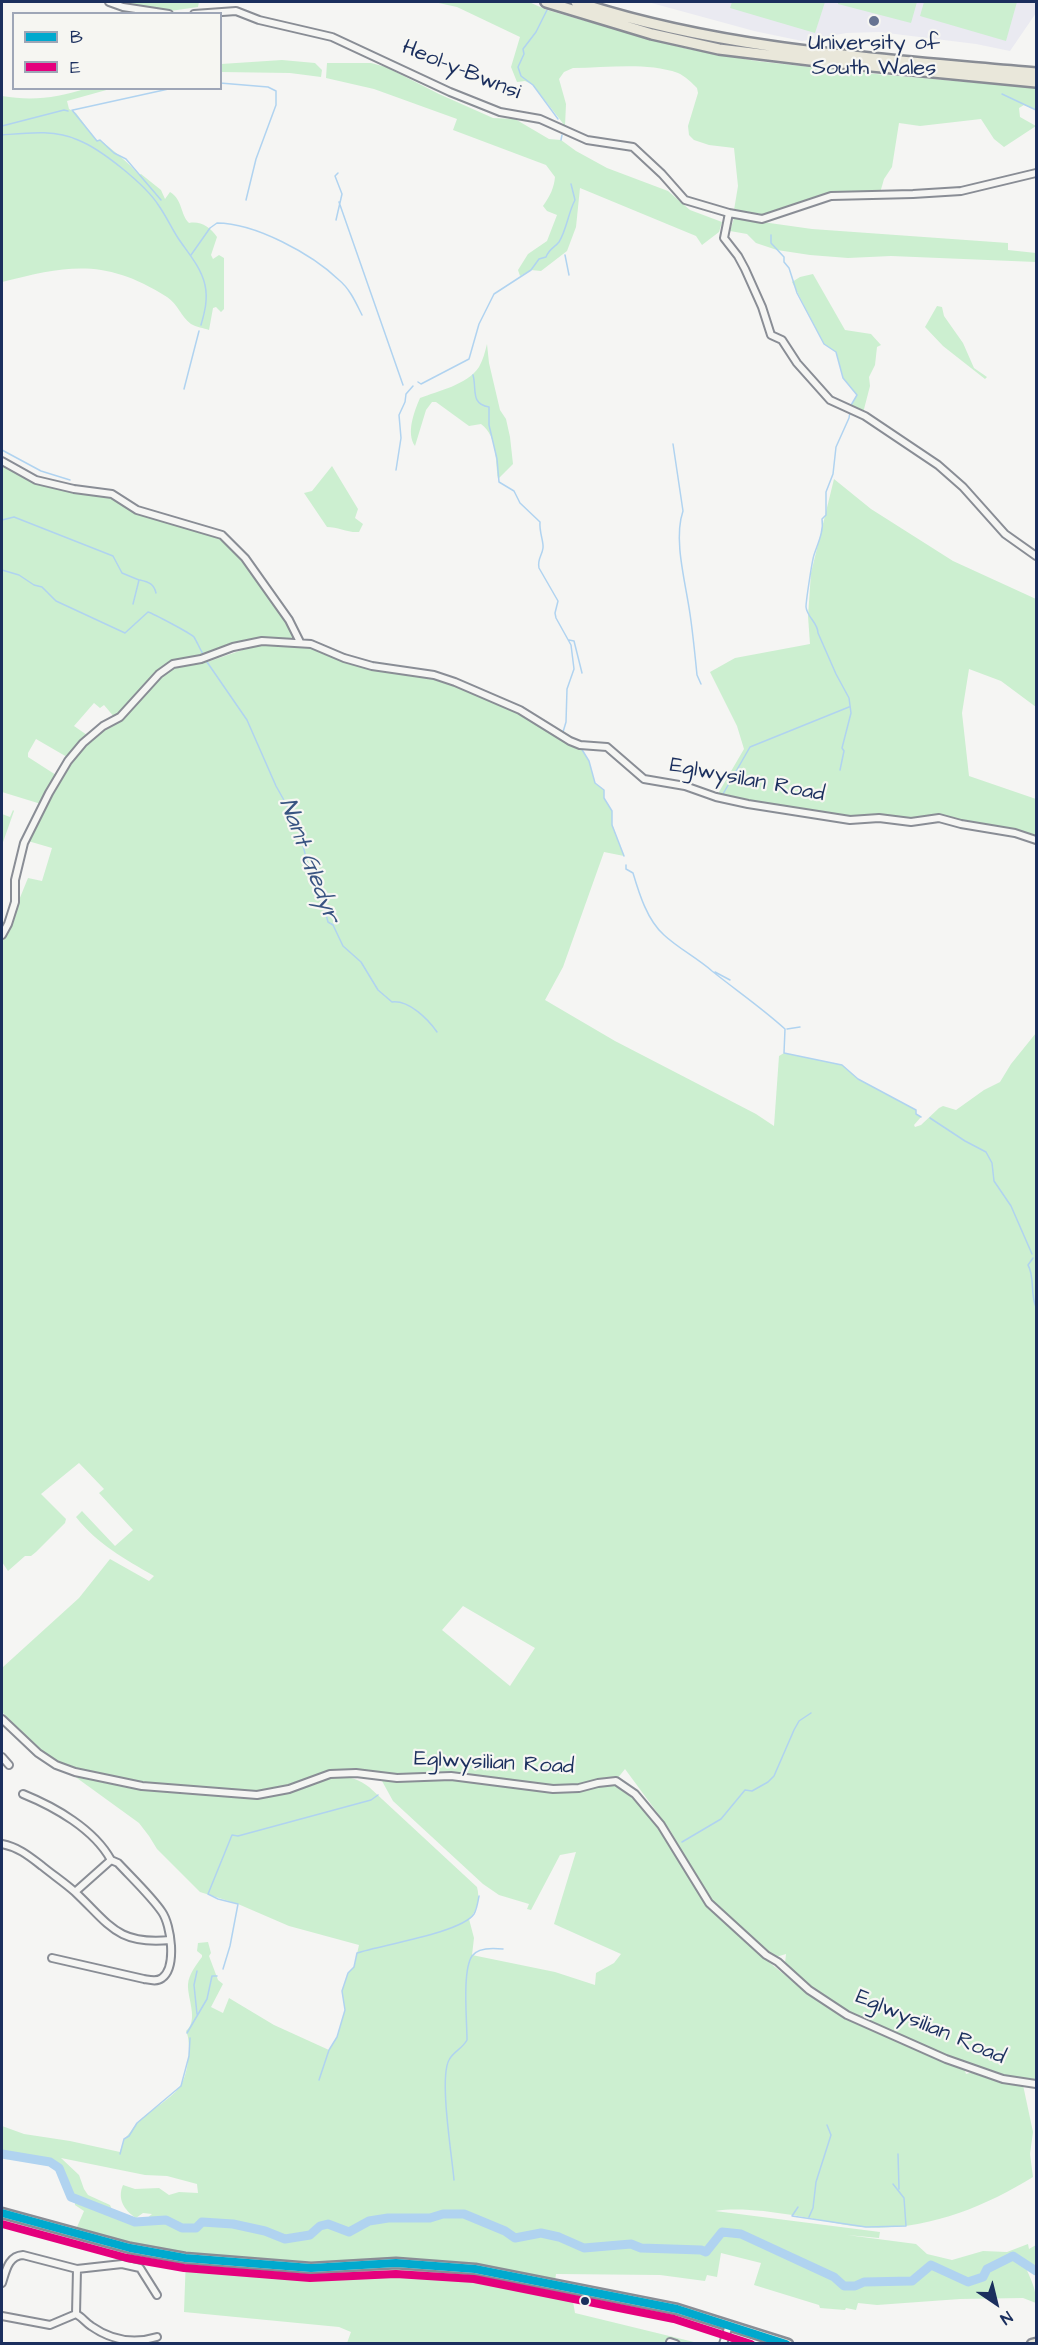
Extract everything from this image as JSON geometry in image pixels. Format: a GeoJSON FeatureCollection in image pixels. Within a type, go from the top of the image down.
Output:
{"type":"FeatureCollection","features":[{"type":"Feature","properties":{"kind":"highway"},"geometry":{"type":"LineString","coordinates":[[546,2],[652,34],[719,49],[1036,82]]}},
{"type":"Feature","properties":{"kind":"highway"},"geometry":{"type":"LineString","coordinates":[[576,2],[666,27],[720,39],[801,50],[1036,73]]}},
{"type":"Feature","properties":{"kind":"main road"},"geometry":{"type":"LineString","coordinates":[[2,2213],[160,2255],[311,2268],[396,2263],[455,2266],[676,2309],[788,2343]]}},
{"type":"Feature","properties":{"kind":"street"},"geometry":{"type":"LineString","coordinates":[[109,2],[123,7],[156,12]]}},
{"type":"Feature","properties":{"kind":"street","name":"Heol-y-Bwnsi"},"geometry":{"type":"LineString","coordinates":[[222,12],[236,11],[259,20],[332,36],[450,92],[500,112],[540,119],[587,140],[633,147],[685,200],[729,213],[762,219],[831,196],[961,191],[1036,173]]}},
{"type":"Feature","properties":{"kind":"street"},"geometry":{"type":"LineString","coordinates":[[729,213],[724,238],[745,269],[762,307],[771,335],[782,340],[809,377],[830,400],[865,417],[945,471],[963,487],[1005,534],[1036,556]]}},
{"type":"Feature","properties":{"kind":"street"},"geometry":{"type":"LineString","coordinates":[[2,461],[36,480],[74,489],[112,494],[137,510],[222,535],[245,558],[293,626],[300,642]]}},
{"type":"Feature","properties":{"kind":"street","name":"Eglwysilan Road"},"geometry":{"type":"LineString","coordinates":[[2,935],[15,902],[15,880],[24,843],[49,792],[68,761],[83,743],[103,726],[120,717],[159,674],[173,664],[201,659],[215,652],[262,641],[300,642],[372,666],[434,675],[520,710],[570,741],[580,745],[607,747],[644,779],[685,786],[748,804],[850,820],[879,818],[911,822],[939,818],[968,826],[1015,833],[1036,840]]}},
{"type":"Feature","properties":{"kind":"street","name":"Eglwysilian Road"},"geometry":{"type":"LineString","coordinates":[[2,1719],[38,1753],[56,1765],[75,1772],[142,1786],[256,1795],[289,1789],[322,1775],[356,1773],[397,1778],[451,1776],[553,1789],[579,1788],[616,1781],[635,1794],[661,1825],[709,1903],[766,1955],[778,1962],[809,1990],[847,2015],[946,2059],[1003,2079],[1036,2084]]}},
{"type":"Feature","properties":{"kind":"street"},"geometry":{"type":"LineString","coordinates":[[2,1757],[9,1765]]}},
{"type":"Feature","properties":{"kind":"street"},"geometry":{"type":"LineString","coordinates":[[23,1794],[43,1802],[76,1823],[98,1842],[111,1860],[123,1868],[163,1913],[172,1952],[165,1976],[159,1980],[144,1979],[52,1958]]}},
{"type":"Feature","properties":{"kind":"street"},"geometry":{"type":"LineString","coordinates":[[2,1845],[26,1853],[75,1892],[112,1929],[124,1936],[141,1940],[170,1940]]}},
{"type":"Feature","properties":{"kind":"street"},"geometry":{"type":"LineString","coordinates":[[75,1892],[111,1860]]}},
{"type":"Feature","properties":{"kind":"street"},"geometry":{"type":"LineString","coordinates":[[2,2283],[10,2260],[19,2255],[77,2269],[122,2264],[140,2268],[157,2295]]}},
{"type":"Feature","properties":{"kind":"street"},"geometry":{"type":"LineString","coordinates":[[76,2314],[77,2269]]}},
{"type":"Feature","properties":{"kind":"street"},"geometry":{"type":"LineString","coordinates":[[2,2316],[50,2325],[76,2314]]}},
{"type":"Feature","properties":{"kind":"street"},"geometry":{"type":"LineString","coordinates":[[76,2314],[92,2327],[131,2342],[157,2337]]}},
{"type":"Feature","properties":{"kind":"street"},"geometry":{"type":"LineString","coordinates":[[723,2343],[729,2325]]}},
{"type":"Feature","properties":{"kind":"shaded area","name":"University of South Wales"},"geometry":{"type":"Polygon","coordinates":[[[648,2],[1036,2],[1036,13],[1010,51],[976,44],[879,32],[846,33],[802,41],[754,31],[648,2]]]}},
{"type":"Feature","properties":{"kind":"green space"},"geometry":{"type":"Polygon","coordinates":[[[119,2],[199,2],[198,7],[170,11],[119,2]]]}},
{"type":"Feature","properties":{"kind":"green space"},"geometry":{"type":"Polygon","coordinates":[[[434,2],[529,2],[547,10],[649,39],[688,49],[756,61],[1036,88],[1036,110],[1024,105],[1019,108],[1020,117],[1036,126],[1004,147],[994,139],[981,119],[920,126],[899,123],[892,167],[884,179],[880,193],[846,192],[810,199],[767,215],[734,210],[738,186],[734,148],[709,145],[694,140],[689,135],[688,126],[698,93],[697,88],[683,76],[666,70],[640,67],[573,68],[564,72],[559,79],[566,104],[565,126],[533,85],[525,81],[517,82],[511,67],[520,37],[457,7],[434,2]]]}},
{"type":"Feature","properties":{"kind":"green space"},"geometry":{"type":"Polygon","coordinates":[[[732,2],[825,2],[815,33],[730,8],[732,2]]]}},
{"type":"Feature","properties":{"kind":"green space"},"geometry":{"type":"Polygon","coordinates":[[[838,2],[917,2],[911,23],[838,4],[838,2]]]}},
{"type":"Feature","properties":{"kind":"green space"},"geometry":{"type":"Polygon","coordinates":[[[924,2],[1017,2],[1006,41],[920,16],[924,2]]]}},
{"type":"Feature","properties":{"kind":"green space"},"geometry":{"type":"Polygon","coordinates":[[[282,60],[315,63],[322,70],[321,77],[290,73],[222,72],[222,64],[282,60]]]}},
{"type":"Feature","properties":{"kind":"green space"},"geometry":{"type":"Polygon","coordinates":[[[327,63],[371,63],[386,67],[493,118],[515,119],[549,139],[561,140],[607,168],[668,191],[690,210],[722,222],[719,232],[702,245],[696,236],[580,188],[576,227],[567,251],[541,271],[531,270],[520,276],[518,270],[528,254],[547,241],[557,215],[547,211],[543,206],[554,185],[555,177],[546,165],[453,130],[457,119],[374,89],[326,78],[327,63]]]}},
{"type":"Feature","properties":{"kind":"green space"},"geometry":{"type":"Polygon","coordinates":[[[80,90],[106,90],[67,101],[69,109],[76,113],[96,140],[100,140],[139,175],[141,174],[161,190],[165,199],[170,192],[174,195],[189,223],[205,225],[217,237],[211,255],[213,259],[219,255],[224,258],[224,309],[221,312],[216,307],[213,308],[209,330],[191,324],[174,303],[145,284],[105,271],[86,268],[67,269],[2,282],[2,96],[45,98],[80,90]]]}},
{"type":"Feature","properties":{"kind":"green space"},"geometry":{"type":"Polygon","coordinates":[[[734,218],[812,229],[1008,243],[1008,250],[1036,253],[1036,262],[891,256],[848,258],[810,255],[777,250],[756,243],[747,234],[730,231],[734,218]]]}},
{"type":"Feature","properties":{"kind":"green space"},"geometry":{"type":"Polygon","coordinates":[[[813,274],[845,330],[871,334],[881,345],[877,347],[875,365],[869,377],[870,386],[863,413],[850,407],[857,395],[843,378],[836,352],[824,344],[792,282],[800,277],[813,274]]]}},
{"type":"Feature","properties":{"kind":"green space"},"geometry":{"type":"Polygon","coordinates":[[[937,306],[942,307],[944,316],[963,343],[974,368],[987,377],[985,379],[943,346],[925,327],[937,306]]]}},
{"type":"Feature","properties":{"kind":"green space"},"geometry":{"type":"Polygon","coordinates":[[[487,344],[500,410],[506,419],[510,437],[513,464],[498,479],[493,442],[481,424],[469,426],[436,402],[432,402],[426,410],[415,446],[411,435],[413,416],[420,398],[452,387],[474,373],[484,356],[487,344]]]}},
{"type":"Feature","properties":{"kind":"green space"},"geometry":{"type":"Polygon","coordinates":[[[2,465],[45,485],[115,497],[170,522],[219,537],[232,546],[241,557],[295,635],[290,639],[260,639],[238,643],[198,657],[167,664],[115,718],[104,705],[100,708],[94,703],[74,726],[87,735],[67,757],[36,739],[28,757],[56,775],[41,804],[2,792],[2,465]]]}},
{"type":"Feature","properties":{"kind":"green space"},"geometry":{"type":"Polygon","coordinates":[[[332,466],[358,509],[355,518],[363,524],[359,532],[327,527],[304,493],[312,491],[332,466]]]}},
{"type":"Feature","properties":{"kind":"green space"},"geometry":{"type":"Polygon","coordinates":[[[834,479],[871,509],[953,561],[1036,599],[1036,707],[1001,681],[969,669],[962,713],[969,776],[1036,799],[1036,842],[1023,836],[939,818],[911,822],[850,820],[716,797],[744,749],[737,726],[710,672],[735,658],[810,644],[808,616],[811,573],[834,479]]]}},
{"type":"Feature","properties":{"kind":"green space"},"geometry":{"type":"Polygon","coordinates":[[[260,644],[299,644],[363,666],[423,675],[449,683],[507,706],[559,738],[581,748],[589,761],[595,783],[604,790],[604,798],[612,811],[612,824],[624,856],[604,852],[563,967],[545,1000],[615,1041],[756,1114],[774,1126],[779,1056],[784,1053],[842,1065],[858,1079],[916,1110],[916,1114],[921,1117],[914,1125],[915,1127],[921,1125],[939,1108],[943,1106],[956,1110],[984,1090],[1000,1082],[1036,1033],[1036,2081],[1000,2076],[964,2064],[857,2016],[810,1988],[785,1963],[786,1954],[776,1957],[752,1940],[711,1902],[670,1830],[625,1769],[617,1779],[608,1777],[568,1786],[545,1786],[489,1778],[391,1776],[345,1771],[325,1772],[291,1787],[262,1792],[146,1784],[66,1767],[44,1755],[2,1712],[2,1666],[79,1598],[110,1559],[149,1581],[154,1576],[102,1543],[76,1517],[82,1511],[115,1546],[133,1530],[99,1493],[104,1489],[79,1463],[41,1494],[66,1519],[65,1523],[36,1552],[31,1556],[25,1556],[8,1571],[2,1562],[2,942],[28,878],[42,881],[52,848],[28,841],[60,777],[85,744],[123,718],[143,694],[168,670],[176,666],[207,662],[260,644]],[[463,1606],[442,1630],[510,1686],[535,1648],[463,1606]]]}},
{"type":"Feature","properties":{"kind":"green space"},"geometry":{"type":"Polygon","coordinates":[[[13,810],[2,845],[2,814],[10,817],[13,810]]]}},
{"type":"Feature","properties":{"kind":"green space"},"geometry":{"type":"Polygon","coordinates":[[[70,1773],[152,1790],[249,1798],[278,1794],[331,1777],[357,1780],[369,1787],[477,1887],[478,1904],[469,1919],[474,1938],[472,1955],[555,1972],[595,1985],[596,1973],[614,1963],[621,1954],[554,1924],[576,1852],[560,1855],[531,1910],[527,1909],[529,1904],[499,1895],[483,1884],[393,1801],[382,1779],[452,1778],[525,1789],[560,1791],[588,1790],[607,1784],[616,1785],[643,1807],[655,1822],[703,1899],[770,1963],[808,1994],[851,2021],[903,2042],[904,2045],[969,2070],[965,2071],[966,2074],[973,2072],[1023,2085],[1033,2132],[1030,2154],[1033,2177],[967,2210],[920,2224],[895,2227],[846,2225],[762,2211],[715,2211],[880,2232],[879,2238],[847,2235],[916,2244],[927,2254],[952,2260],[983,2251],[1007,2252],[1028,2244],[1029,2249],[1036,2245],[1036,2266],[1031,2267],[1024,2263],[1034,2287],[1036,2303],[1023,2298],[960,2299],[877,2305],[858,2303],[856,2310],[820,2308],[819,2305],[754,2285],[761,2263],[721,2253],[717,2277],[707,2275],[705,2281],[660,2275],[556,2274],[555,2281],[570,2284],[575,2313],[698,2343],[347,2343],[351,2332],[339,2327],[184,2312],[186,2256],[259,2260],[173,2252],[138,2245],[77,2227],[84,2211],[75,2205],[75,2199],[67,2190],[59,2168],[50,2162],[2,2154],[2,2126],[24,2134],[120,2152],[124,2139],[136,2124],[178,2090],[183,2080],[189,2050],[186,2031],[192,2021],[188,1984],[191,1973],[202,1957],[197,1951],[198,1943],[208,1942],[211,1953],[209,1956],[218,1980],[223,1984],[211,2007],[223,2013],[229,1998],[274,2025],[329,2050],[337,2037],[345,2010],[342,1991],[348,1973],[354,1967],[359,1945],[289,1926],[238,1904],[200,1892],[157,1849],[139,1823],[70,1773]],[[61,2158],[79,2175],[88,2195],[110,2205],[114,2214],[129,2220],[142,2220],[152,2214],[143,2213],[136,2218],[128,2211],[121,2199],[123,2185],[135,2189],[159,2188],[169,2195],[179,2192],[198,2193],[197,2184],[167,2176],[145,2175],[61,2158]],[[420,2259],[303,2263],[327,2265],[397,2261],[541,2278],[471,2264],[420,2259]]]}},
{"type":"Feature","properties":{"kind":"waterway"},"geometry":{"type":"LineString","coordinates":[[547,10],[536,32],[523,49],[524,54],[518,67],[521,76],[533,85],[558,119]]}},
{"type":"Feature","properties":{"kind":"waterway"},"geometry":{"type":"LineString","coordinates":[[222,83],[268,87],[276,91],[276,105],[256,159],[246,200]]}},
{"type":"Feature","properties":{"kind":"waterway"},"geometry":{"type":"LineString","coordinates":[[73,110],[164,90]]}},
{"type":"Feature","properties":{"kind":"waterway"},"geometry":{"type":"LineString","coordinates":[[1002,94],[1036,110]]}},
{"type":"Feature","properties":{"kind":"waterway"},"geometry":{"type":"LineString","coordinates":[[2,126],[64,110],[68,111]]}},
{"type":"Feature","properties":{"kind":"waterway"},"geometry":{"type":"LineString","coordinates":[[72,110],[97,141],[100,140],[114,153],[126,159],[161,200]]}},
{"type":"Feature","properties":{"kind":"waterway"},"geometry":{"type":"LineString","coordinates":[[2,135],[40,133],[69,137],[99,151],[144,188],[162,210],[203,278],[206,300],[201,325]]}},
{"type":"Feature","properties":{"kind":"waterway"},"geometry":{"type":"LineString","coordinates":[[561,140],[562,135]]}},
{"type":"Feature","properties":{"kind":"waterway"},"geometry":{"type":"LineString","coordinates":[[336,220],[342,194],[335,176],[338,173]]}},
{"type":"Feature","properties":{"kind":"waterway"},"geometry":{"type":"LineString","coordinates":[[418,382],[421,384],[469,359],[479,324],[494,294],[531,270],[539,259],[546,257],[559,242],[575,200],[571,184]]}},
{"type":"Feature","properties":{"kind":"waterway"},"geometry":{"type":"LineString","coordinates":[[339,202],[403,385]]}},
{"type":"Feature","properties":{"kind":"waterway"},"geometry":{"type":"LineString","coordinates":[[191,255],[210,228],[217,223],[248,228],[282,242],[328,270],[343,284],[362,315]]}},
{"type":"Feature","properties":{"kind":"waterway"},"geometry":{"type":"LineString","coordinates":[[771,235],[771,243],[784,257],[797,293],[824,344],[836,352],[843,378],[857,395],[850,407]]}},
{"type":"Feature","properties":{"kind":"waterway"},"geometry":{"type":"LineString","coordinates":[[565,255],[569,275]]}},
{"type":"Feature","properties":{"kind":"waterway"},"geometry":{"type":"LineString","coordinates":[[184,389],[199,331]]}},
{"type":"Feature","properties":{"kind":"waterway"},"geometry":{"type":"LineString","coordinates":[[473,375],[475,395],[479,403],[489,407],[489,425],[497,459],[499,482],[514,491],[520,503],[540,522],[543,546],[539,568],[558,601],[556,618],[571,645],[574,669],[567,689],[566,722],[563,732]]}},
{"type":"Feature","properties":{"kind":"waterway"},"geometry":{"type":"LineString","coordinates":[[396,470],[401,438],[399,415],[406,394],[413,386]]}},
{"type":"Feature","properties":{"kind":"waterway"},"geometry":{"type":"LineString","coordinates":[[840,770],[844,751],[842,748],[851,713],[849,698],[806,607],[813,559],[821,532],[822,519],[826,515],[826,492],[833,474],[836,447],[850,412]]}},
{"type":"Feature","properties":{"kind":"waterway"},"geometry":{"type":"LineString","coordinates":[[673,444],[683,511],[679,535],[681,562],[697,675],[701,684]]}},
{"type":"Feature","properties":{"kind":"waterway"},"geometry":{"type":"LineString","coordinates":[[2,450],[41,471],[70,480]]}},
{"type":"Feature","properties":{"kind":"waterway"},"geometry":{"type":"LineString","coordinates":[[2,520],[14,517],[113,556],[122,573],[139,580],[133,604]]}},
{"type":"Feature","properties":{"kind":"waterway","name":"Nant Gledyr"},"geometry":{"type":"LineString","coordinates":[[2,570],[19,575],[34,585],[42,587],[56,601],[125,633],[148,612],[194,637],[203,654]]}},
{"type":"Feature","properties":{"kind":"waterway"},"geometry":{"type":"LineString","coordinates":[[140,580],[151,584],[156,593]]}},
{"type":"Feature","properties":{"kind":"waterway"},"geometry":{"type":"LineString","coordinates":[[569,640],[574,641],[582,673]]}},
{"type":"Feature","properties":{"kind":"waterway","name":"Nant Gledyr"},"geometry":{"type":"LineString","coordinates":[[207,662],[247,720],[276,786],[298,825],[310,874],[319,889],[328,922],[333,925],[343,946],[361,962],[378,990],[392,1002],[405,1004],[418,1011],[437,1032]]}},
{"type":"Feature","properties":{"kind":"waterway"},"geometry":{"type":"LineString","coordinates":[[723,794],[750,747],[849,707]]}},
{"type":"Feature","properties":{"kind":"waterway"},"geometry":{"type":"LineString","coordinates":[[581,748],[589,761],[595,783],[604,790],[604,798],[612,811],[612,825],[624,856]]}},
{"type":"Feature","properties":{"kind":"waterway"},"geometry":{"type":"LineString","coordinates":[[626,865],[626,869],[633,873],[644,906],[658,929],[669,940],[706,966],[785,1029],[784,1053],[842,1065],[858,1079],[916,1110],[916,1114],[921,1117]]}},
{"type":"Feature","properties":{"kind":"waterway"},"geometry":{"type":"LineString","coordinates":[[715,972],[730,980]]}},
{"type":"Feature","properties":{"kind":"waterway"},"geometry":{"type":"LineString","coordinates":[[787,1029],[800,1027]]}},
{"type":"Feature","properties":{"kind":"waterway"},"geometry":{"type":"LineString","coordinates":[[930,1118],[986,1152],[992,1163],[994,1181],[1011,1206],[1032,1254]]}},
{"type":"Feature","properties":{"kind":"waterway"},"geometry":{"type":"LineString","coordinates":[[1033,1258],[1028,1265],[1036,1307]]}},
{"type":"Feature","properties":{"kind":"waterway"},"geometry":{"type":"LineString","coordinates":[[682,1842],[721,1819],[745,1790],[752,1791],[768,1782],[774,1776],[799,1721],[811,1713]]}},
{"type":"Feature","properties":{"kind":"waterway"},"geometry":{"type":"LineString","coordinates":[[223,1969],[238,1904],[208,1894],[232,1835],[238,1836],[371,1800],[378,1795]]}},
{"type":"Feature","properties":{"kind":"waterway"},"geometry":{"type":"LineString","coordinates":[[319,2080],[329,2050],[337,2037],[345,2010],[342,1991],[348,1973],[354,1967],[357,1953],[437,1933],[466,1921],[474,1914],[479,1896]]}},
{"type":"Feature","properties":{"kind":"waterway"},"geometry":{"type":"LineString","coordinates":[[454,2180],[446,2100],[446,2069],[451,2057],[467,2040],[466,1984],[472,1956],[482,1950],[503,1949]]}},
{"type":"Feature","properties":{"kind":"waterway"},"geometry":{"type":"LineString","coordinates":[[197,1971],[194,1985],[197,2014]]}},
{"type":"Feature","properties":{"kind":"waterway"},"geometry":{"type":"LineString","coordinates":[[187,2033],[207,1999],[212,1976],[217,1976]]}},
{"type":"Feature","properties":{"kind":"waterway"},"geometry":{"type":"LineString","coordinates":[[120,2154],[124,2139],[129,2136],[137,2123],[181,2086],[189,2056],[190,2038]]}},
{"type":"Feature","properties":{"kind":"waterway"},"geometry":{"type":"LineString","coordinates":[[809,2217],[813,2208],[816,2182],[831,2135],[827,2125]]}},
{"type":"Feature","properties":{"kind":"waterway"},"geometry":{"type":"LineString","coordinates":[[2,2154],[50,2162],[59,2168],[71,2197],[135,2222],[166,2220],[182,2228],[196,2228],[202,2222],[233,2224],[265,2231],[285,2239],[310,2235],[320,2226],[328,2224],[349,2232],[369,2221],[388,2218],[430,2218],[443,2214],[464,2214],[505,2231],[515,2238],[541,2233],[559,2237],[584,2248],[631,2244],[641,2248],[706,2252],[722,2232],[741,2234],[834,2277],[844,2286],[855,2286],[864,2282],[912,2281],[931,2265],[968,2282],[983,2277],[987,2269],[1013,2256],[1036,2271]]}},
{"type":"Feature","properties":{"kind":"waterway"},"geometry":{"type":"LineString","coordinates":[[898,2154],[899,2189]]}},
{"type":"Feature","properties":{"kind":"waterway"},"geometry":{"type":"LineString","coordinates":[[798,2207],[792,2216],[866,2227],[906,2226],[904,2198],[893,2184]]}},
{"type":"Feature","properties":{"kind":"transit line","name":"B"},"geometry":{"type":"LineString","coordinates":[[2,2213],[130,2248],[185,2258],[311,2268],[396,2263],[475,2269],[677,2309],[786,2344]]}},
{"type":"Feature","properties":{"kind":"transit line","name":"E"},"geometry":{"type":"LineString","coordinates":[[2,2224],[127,2258],[184,2268],[310,2278],[396,2274],[474,2279],[674,2319],[751,2344]]}},
{"type":"Feature","properties":{"kind":"place","name":"University of South Wales"},"geometry":{"type":"Point","coordinates":[874,21]}}]}
